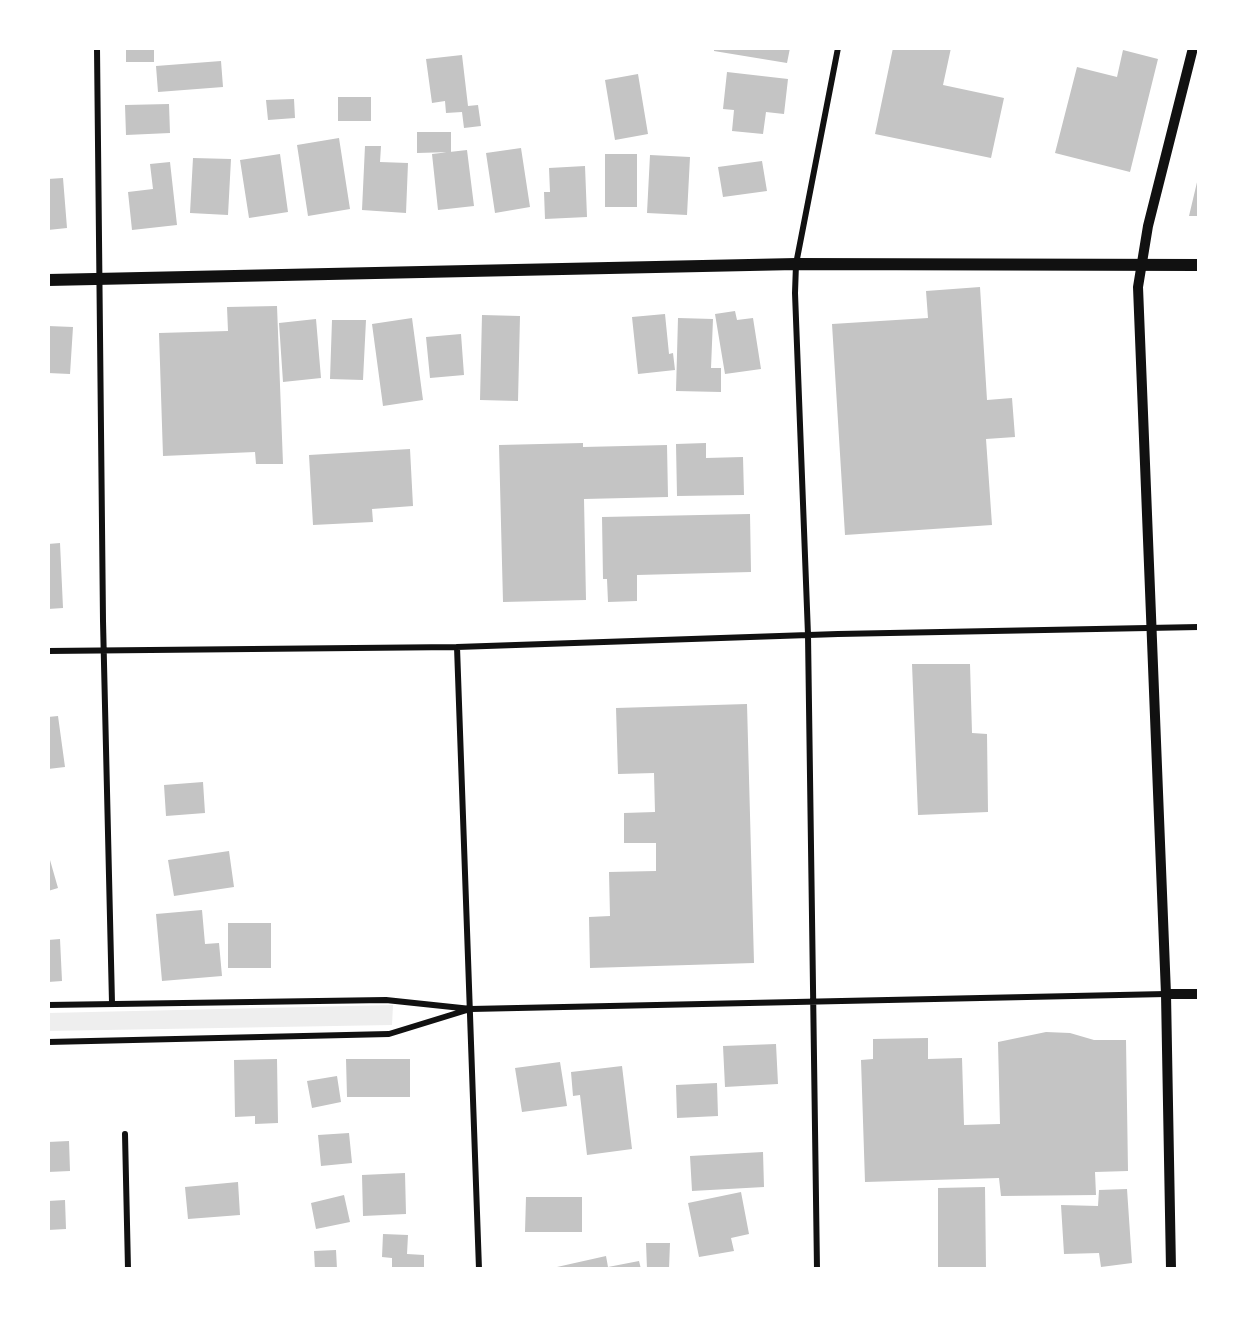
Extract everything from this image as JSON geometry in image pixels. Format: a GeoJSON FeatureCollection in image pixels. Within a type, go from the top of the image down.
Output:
{"type":"FeatureCollection","features":[{"type":"Feature","properties":{"kind":"main road"},"geometry":{"type":"LineString","coordinates":[[48,280],[796,264],[1140,267],[1199,265]]}},
{"type":"Feature","properties":{"kind":"street"},"geometry":{"type":"LineString","coordinates":[[97,48],[98,279],[112,1003]]}},
{"type":"Feature","properties":{"kind":"street"},"geometry":{"type":"LineString","coordinates":[[817,1269],[808,635],[796,264],[838,48]]}},
{"type":"Feature","properties":{"kind":"street"},"geometry":{"type":"LineString","coordinates":[[1171,1269],[1166,994],[1151,628],[1140,267],[1193,48]]}},
{"type":"Feature","properties":{"kind":"street"},"geometry":{"type":"LineString","coordinates":[[48,651],[457,647],[808,635],[1199,627]]}},
{"type":"Feature","properties":{"kind":"street"},"geometry":{"type":"LineString","coordinates":[[457,647],[479,1269]]}},
{"type":"Feature","properties":{"kind":"street"},"geometry":{"type":"LineString","coordinates":[[48,1005],[386,1000],[471,1009],[1199,994]]}},
{"type":"Feature","properties":{"kind":"street"},"geometry":{"type":"LineString","coordinates":[[48,1041],[389,1034],[471,1009]]}},
{"type":"Feature","properties":{"kind":"street"},"geometry":{"type":"LineString","coordinates":[[125,1134],[128,1269]]}},
{"type":"Feature","properties":{"kind":"shaded area"},"geometry":{"type":"Polygon","coordinates":[[[393,1005],[392,1025],[48,1031],[48,1013],[393,1005]]]}},
{"type":"Feature","properties":{"kind":"building"},"geometry":{"type":"Polygon","coordinates":[[[126,48],[154,48],[154,62],[126,62],[126,48]]]}},
{"type":"Feature","properties":{"kind":"building"},"geometry":{"type":"Polygon","coordinates":[[[714,48],[790,48],[787,63],[714,51],[714,48]]]}},
{"type":"Feature","properties":{"kind":"building"},"geometry":{"type":"Polygon","coordinates":[[[893,48],[951,48],[943,85],[1004,98],[991,158],[875,134],[893,48]]]}},
{"type":"Feature","properties":{"kind":"building"},"geometry":{"type":"Polygon","coordinates":[[[1123,50],[1158,59],[1130,172],[1055,153],[1077,67],[1117,77],[1123,50]]]}},
{"type":"Feature","properties":{"kind":"building"},"geometry":{"type":"Polygon","coordinates":[[[462,55],[468,106],[478,105],[481,126],[464,128],[462,112],[446,113],[445,101],[432,103],[426,59],[462,55]]]}},
{"type":"Feature","properties":{"kind":"building"},"geometry":{"type":"Polygon","coordinates":[[[221,61],[223,87],[158,92],[156,66],[221,61]]]}},
{"type":"Feature","properties":{"kind":"building"},"geometry":{"type":"Polygon","coordinates":[[[727,72],[788,79],[784,114],[766,112],[763,134],[732,131],[734,110],[723,109],[727,72]]]}},
{"type":"Feature","properties":{"kind":"building"},"geometry":{"type":"Polygon","coordinates":[[[638,74],[648,134],[615,140],[605,80],[638,74]]]}},
{"type":"Feature","properties":{"kind":"building"},"geometry":{"type":"Polygon","coordinates":[[[338,97],[371,97],[371,121],[338,121],[338,97]]]}},
{"type":"Feature","properties":{"kind":"building"},"geometry":{"type":"Polygon","coordinates":[[[294,99],[295,118],[268,120],[266,100],[294,99]]]}},
{"type":"Feature","properties":{"kind":"building"},"geometry":{"type":"Polygon","coordinates":[[[169,104],[170,133],[126,135],[125,105],[169,104]]]}},
{"type":"Feature","properties":{"kind":"building"},"geometry":{"type":"Polygon","coordinates":[[[417,132],[451,132],[451,152],[417,153],[417,132]]]}},
{"type":"Feature","properties":{"kind":"building"},"geometry":{"type":"Polygon","coordinates":[[[339,138],[350,209],[308,216],[297,145],[339,138]]]}},
{"type":"Feature","properties":{"kind":"building"},"geometry":{"type":"Polygon","coordinates":[[[365,146],[381,146],[380,162],[408,163],[406,213],[362,210],[365,146]]]}},
{"type":"Feature","properties":{"kind":"building"},"geometry":{"type":"Polygon","coordinates":[[[521,148],[530,207],[495,213],[486,153],[521,148]]]}},
{"type":"Feature","properties":{"kind":"building"},"geometry":{"type":"Polygon","coordinates":[[[467,150],[474,206],[438,210],[432,154],[467,150]]]}},
{"type":"Feature","properties":{"kind":"building"},"geometry":{"type":"Polygon","coordinates":[[[280,154],[288,212],[249,218],[240,160],[280,154]]]}},
{"type":"Feature","properties":{"kind":"building"},"geometry":{"type":"Polygon","coordinates":[[[605,154],[637,154],[637,207],[605,207],[605,154]]]}},
{"type":"Feature","properties":{"kind":"building"},"geometry":{"type":"Polygon","coordinates":[[[650,155],[690,157],[687,215],[647,213],[650,155]]]}},
{"type":"Feature","properties":{"kind":"building"},"geometry":{"type":"Polygon","coordinates":[[[193,158],[231,159],[228,215],[190,213],[193,158]]]}},
{"type":"Feature","properties":{"kind":"building"},"geometry":{"type":"Polygon","coordinates":[[[762,161],[767,191],[723,197],[718,167],[762,161]]]}},
{"type":"Feature","properties":{"kind":"building"},"geometry":{"type":"Polygon","coordinates":[[[170,162],[177,225],[132,230],[128,192],[153,189],[150,164],[170,162]]]}},
{"type":"Feature","properties":{"kind":"building"},"geometry":{"type":"Polygon","coordinates":[[[585,166],[587,217],[545,219],[544,192],[550,192],[549,168],[585,166]]]}},
{"type":"Feature","properties":{"kind":"building"},"geometry":{"type":"Polygon","coordinates":[[[63,178],[67,228],[48,230],[48,179],[63,178]]]}},
{"type":"Feature","properties":{"kind":"building"},"geometry":{"type":"Polygon","coordinates":[[[1198,178],[1199,216],[1189,216],[1198,178]]]}},
{"type":"Feature","properties":{"kind":"building"},"geometry":{"type":"Polygon","coordinates":[[[980,287],[987,400],[1012,398],[1015,437],[986,439],[992,525],[845,535],[832,324],[928,318],[926,291],[980,287]]]}},
{"type":"Feature","properties":{"kind":"building"},"geometry":{"type":"Polygon","coordinates":[[[277,306],[283,464],[256,464],[255,452],[163,456],[159,333],[228,331],[227,307],[277,306]]]}},
{"type":"Feature","properties":{"kind":"building"},"geometry":{"type":"Polygon","coordinates":[[[735,311],[737,320],[753,318],[761,369],[725,374],[715,314],[735,311]]]}},
{"type":"Feature","properties":{"kind":"building"},"geometry":{"type":"Polygon","coordinates":[[[665,314],[669,354],[673,353],[675,370],[638,374],[632,317],[665,314]]]}},
{"type":"Feature","properties":{"kind":"building"},"geometry":{"type":"Polygon","coordinates":[[[482,315],[520,316],[518,401],[480,400],[482,315]]]}},
{"type":"Feature","properties":{"kind":"building"},"geometry":{"type":"Polygon","coordinates":[[[412,318],[423,400],[383,406],[372,324],[412,318]]]}},
{"type":"Feature","properties":{"kind":"building"},"geometry":{"type":"Polygon","coordinates":[[[678,318],[713,319],[711,368],[721,368],[721,392],[676,391],[678,318]]]}},
{"type":"Feature","properties":{"kind":"building"},"geometry":{"type":"Polygon","coordinates":[[[316,319],[321,378],[283,382],[279,323],[316,319]]]}},
{"type":"Feature","properties":{"kind":"building"},"geometry":{"type":"Polygon","coordinates":[[[332,320],[366,320],[363,380],[330,379],[332,320]]]}},
{"type":"Feature","properties":{"kind":"building"},"geometry":{"type":"Polygon","coordinates":[[[48,326],[73,327],[70,374],[48,373],[48,326]]]}},
{"type":"Feature","properties":{"kind":"building"},"geometry":{"type":"Polygon","coordinates":[[[461,334],[464,375],[430,378],[426,337],[461,334]]]}},
{"type":"Feature","properties":{"kind":"building"},"geometry":{"type":"Polygon","coordinates":[[[583,443],[583,447],[667,445],[668,497],[584,499],[586,600],[503,602],[499,445],[583,443]]]}},
{"type":"Feature","properties":{"kind":"building"},"geometry":{"type":"Polygon","coordinates":[[[706,443],[706,458],[743,457],[744,495],[677,496],[676,444],[706,443]]]}},
{"type":"Feature","properties":{"kind":"building"},"geometry":{"type":"Polygon","coordinates":[[[410,449],[413,506],[372,509],[373,522],[313,525],[309,455],[410,449]]]}},
{"type":"Feature","properties":{"kind":"building"},"geometry":{"type":"Polygon","coordinates":[[[750,514],[751,572],[637,575],[637,601],[608,602],[607,579],[603,579],[602,517],[750,514]]]}},
{"type":"Feature","properties":{"kind":"building"},"geometry":{"type":"Polygon","coordinates":[[[60,543],[63,608],[48,609],[48,544],[60,543]]]}},
{"type":"Feature","properties":{"kind":"building"},"geometry":{"type":"Polygon","coordinates":[[[912,664],[970,664],[972,733],[987,734],[988,812],[918,815],[912,664]]]}},
{"type":"Feature","properties":{"kind":"building"},"geometry":{"type":"Polygon","coordinates":[[[747,704],[754,963],[590,968],[589,917],[610,916],[609,872],[656,871],[656,843],[624,843],[624,813],[655,812],[654,773],[618,774],[616,708],[747,704]]]}},
{"type":"Feature","properties":{"kind":"building"},"geometry":{"type":"Polygon","coordinates":[[[58,716],[65,767],[48,769],[48,717],[58,716]]]}},
{"type":"Feature","properties":{"kind":"building"},"geometry":{"type":"Polygon","coordinates":[[[203,782],[205,813],[166,816],[164,785],[203,782]]]}},
{"type":"Feature","properties":{"kind":"building"},"geometry":{"type":"Polygon","coordinates":[[[229,851],[234,887],[174,896],[168,860],[229,851]]]}},
{"type":"Feature","properties":{"kind":"building"},"geometry":{"type":"Polygon","coordinates":[[[48,853],[58,888],[48,891],[48,853]]]}},
{"type":"Feature","properties":{"kind":"building"},"geometry":{"type":"Polygon","coordinates":[[[202,910],[205,944],[219,943],[222,976],[162,981],[156,914],[202,910]]]}},
{"type":"Feature","properties":{"kind":"building"},"geometry":{"type":"Polygon","coordinates":[[[228,923],[271,923],[271,968],[228,968],[228,923]]]}},
{"type":"Feature","properties":{"kind":"building"},"geometry":{"type":"Polygon","coordinates":[[[60,939],[62,981],[48,982],[48,940],[60,939]]]}},
{"type":"Feature","properties":{"kind":"building"},"geometry":{"type":"Polygon","coordinates":[[[1046,1032],[1070,1033],[1094,1040],[1126,1040],[1128,1171],[1095,1172],[1096,1195],[1001,1196],[999,1178],[865,1182],[861,1060],[873,1059],[873,1039],[928,1038],[928,1059],[962,1058],[964,1125],[1000,1124],[998,1042],[1046,1032]]]}},
{"type":"Feature","properties":{"kind":"building"},"geometry":{"type":"Polygon","coordinates":[[[776,1044],[778,1084],[725,1087],[723,1046],[776,1044]]]}},
{"type":"Feature","properties":{"kind":"building"},"geometry":{"type":"Polygon","coordinates":[[[277,1059],[278,1123],[255,1124],[255,1116],[235,1117],[234,1060],[277,1059]]]}},
{"type":"Feature","properties":{"kind":"building"},"geometry":{"type":"Polygon","coordinates":[[[346,1059],[410,1059],[410,1097],[347,1097],[346,1059]]]}},
{"type":"Feature","properties":{"kind":"building"},"geometry":{"type":"Polygon","coordinates":[[[560,1062],[567,1106],[522,1112],[515,1068],[560,1062]]]}},
{"type":"Feature","properties":{"kind":"building"},"geometry":{"type":"Polygon","coordinates":[[[622,1066],[632,1149],[587,1155],[580,1095],[573,1096],[571,1072],[622,1066]]]}},
{"type":"Feature","properties":{"kind":"building"},"geometry":{"type":"Polygon","coordinates":[[[337,1076],[341,1102],[312,1108],[307,1081],[337,1076]]]}},
{"type":"Feature","properties":{"kind":"building"},"geometry":{"type":"Polygon","coordinates":[[[717,1083],[718,1116],[677,1118],[676,1085],[717,1083]]]}},
{"type":"Feature","properties":{"kind":"building"},"geometry":{"type":"Polygon","coordinates":[[[349,1133],[352,1163],[321,1166],[318,1135],[349,1133]]]}},
{"type":"Feature","properties":{"kind":"building"},"geometry":{"type":"Polygon","coordinates":[[[69,1141],[70,1171],[48,1172],[48,1142],[69,1141]]]}},
{"type":"Feature","properties":{"kind":"building"},"geometry":{"type":"Polygon","coordinates":[[[763,1152],[764,1187],[692,1191],[690,1156],[763,1152]]]}},
{"type":"Feature","properties":{"kind":"building"},"geometry":{"type":"Polygon","coordinates":[[[405,1173],[406,1214],[363,1216],[362,1175],[405,1173]]]}},
{"type":"Feature","properties":{"kind":"building"},"geometry":{"type":"Polygon","coordinates":[[[238,1182],[240,1215],[188,1219],[185,1187],[238,1182]]]}},
{"type":"Feature","properties":{"kind":"building"},"geometry":{"type":"Polygon","coordinates":[[[985,1187],[986,1269],[938,1269],[938,1188],[985,1187]]]}},
{"type":"Feature","properties":{"kind":"building"},"geometry":{"type":"Polygon","coordinates":[[[1127,1189],[1132,1263],[1101,1267],[1099,1253],[1064,1254],[1061,1205],[1098,1206],[1099,1190],[1127,1189]]]}},
{"type":"Feature","properties":{"kind":"building"},"geometry":{"type":"Polygon","coordinates":[[[741,1192],[749,1234],[731,1238],[734,1251],[699,1257],[688,1203],[741,1192]]]}},
{"type":"Feature","properties":{"kind":"building"},"geometry":{"type":"Polygon","coordinates":[[[344,1195],[350,1222],[316,1229],[311,1203],[344,1195]]]}},
{"type":"Feature","properties":{"kind":"building"},"geometry":{"type":"Polygon","coordinates":[[[526,1197],[582,1197],[582,1232],[525,1232],[526,1197]]]}},
{"type":"Feature","properties":{"kind":"building"},"geometry":{"type":"Polygon","coordinates":[[[65,1200],[66,1229],[48,1230],[48,1201],[65,1200]]]}},
{"type":"Feature","properties":{"kind":"building"},"geometry":{"type":"Polygon","coordinates":[[[383,1234],[408,1235],[407,1254],[424,1255],[424,1269],[392,1269],[392,1258],[382,1257],[383,1234]]]}},
{"type":"Feature","properties":{"kind":"building"},"geometry":{"type":"Polygon","coordinates":[[[646,1243],[670,1243],[669,1269],[647,1269],[646,1243]]]}},
{"type":"Feature","properties":{"kind":"building"},"geometry":{"type":"Polygon","coordinates":[[[336,1250],[337,1269],[315,1269],[314,1251],[336,1250]]]}},
{"type":"Feature","properties":{"kind":"building"},"geometry":{"type":"Polygon","coordinates":[[[606,1256],[608,1267],[639,1261],[641,1269],[548,1269],[606,1256]]]}}]}
